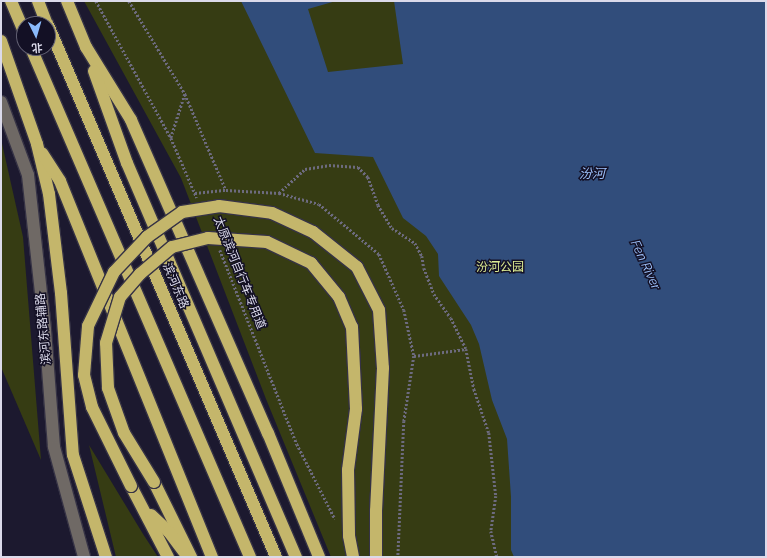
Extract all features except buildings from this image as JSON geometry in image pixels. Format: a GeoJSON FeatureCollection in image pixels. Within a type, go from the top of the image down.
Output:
{"type":"FeatureCollection","features":[{"type":"Feature","properties":{"kind":"highway"},"geometry":{"type":"LineString","coordinates":[[11,1],[18,16]]}},
{"type":"Feature","properties":{"kind":"highway","name":"滨河东路"},"geometry":{"type":"LineString","coordinates":[[38,1],[44,16]]}},
{"type":"Feature","properties":{"kind":"highway"},"geometry":{"type":"LineString","coordinates":[[67,1],[86,47],[127,163],[296,557]]}},
{"type":"Feature","properties":{"kind":"highway"},"geometry":{"type":"LineString","coordinates":[[1,41],[37,144],[49,194],[61,293],[73,455],[106,557]]}},
{"type":"Feature","properties":{"kind":"highway","name":"滨河东路"},"geometry":{"type":"LineString","coordinates":[[56,44],[276,557]]}},
{"type":"Feature","properties":{"kind":"highway"},"geometry":{"type":"LineString","coordinates":[[86,47],[130,120],[268,433],[319,557]]}},
{"type":"Feature","properties":{"kind":"highway"},"geometry":{"type":"LineString","coordinates":[[34,56],[250,557]]}},
{"type":"Feature","properties":{"kind":"highway"},"geometry":{"type":"LineString","coordinates":[[37,144],[60,180],[212,557]]}},
{"type":"Feature","properties":{"kind":"highway"},"geometry":{"type":"LineString","coordinates":[[168,557],[92,407],[84,375],[88,326],[114,272],[147,237],[182,212],[219,206],[272,213],[313,232],[357,267],[379,310],[383,368],[376,511],[376,557]]}},
{"type":"Feature","properties":{"kind":"highway"},"geometry":{"type":"LineString","coordinates":[[191,557],[154,482],[124,434],[108,388],[106,343],[120,298],[140,274],[172,247],[208,238],[267,242],[311,263],[339,297],[352,328],[356,409],[348,470],[349,536],[353,557]]}},
{"type":"Feature","properties":{"kind":"highway"},"geometry":{"type":"LineString","coordinates":[[143,508],[169,532],[187,557]]}},
{"type":"Feature","properties":{"kind":"main road","name":"滨河东路辅路"},"geometry":{"type":"LineString","coordinates":[[1,102],[28,175],[45,330],[54,447],[84,557]]}},
{"type":"Feature","properties":{"kind":"path"},"geometry":{"type":"LineString","coordinates":[[96,1],[171,138],[198,199]]}},
{"type":"Feature","properties":{"kind":"path"},"geometry":{"type":"LineString","coordinates":[[129,1],[185,94],[226,190]]}},
{"type":"Feature","properties":{"kind":"path"},"geometry":{"type":"LineString","coordinates":[[171,138],[185,94]]}},
{"type":"Feature","properties":{"kind":"path"},"geometry":{"type":"LineString","coordinates":[[280,193],[306,169],[329,165],[358,166],[368,177],[378,205],[392,228],[415,243],[422,256],[424,268],[434,294],[451,318],[466,349],[474,389],[489,433],[494,466],[496,496],[491,531],[497,557]]}},
{"type":"Feature","properties":{"kind":"path","name":"太原滨河自行车专用道"},"geometry":{"type":"LineString","coordinates":[[219,247],[296,444],[336,522]]}},
{"type":"Feature","properties":{"kind":"path"},"geometry":{"type":"LineString","coordinates":[[414,356],[466,349]]}},
{"type":"Feature","properties":{"kind":"green space","name":"汾河"},"geometry":{"type":"Polygon","coordinates":[[[84,1],[766,1],[766,557],[331,557],[266,399],[181,178],[84,1]]]}},
{"type":"Feature","properties":{"kind":"green space"},"geometry":{"type":"Polygon","coordinates":[[[1,139],[23,237],[41,460],[1,367],[1,139]]]}},
{"type":"Feature","properties":{"kind":"green space"},"geometry":{"type":"Polygon","coordinates":[[[89,445],[143,534],[158,557],[116,557],[89,445]]]}},
{"type":"Feature","properties":{"kind":"water","name":"汾河"},"geometry":{"type":"Polygon","coordinates":[[[241,1],[336,1],[308,9],[328,72],[403,64],[394,1],[766,1],[766,557],[514,557],[511,550],[511,497],[507,439],[492,400],[479,344],[471,325],[439,276],[438,254],[426,236],[403,218],[373,157],[315,153],[241,1]]]}},
{"type":"Feature","properties":{"kind":"water label","name":"Fen River"},"geometry":{"type":"Point","coordinates":[645,265]}},
{"type":"Feature","properties":{"kind":"park label","name":"汾河公园"},"geometry":{"type":"Point","coordinates":[500,268]}}]}
